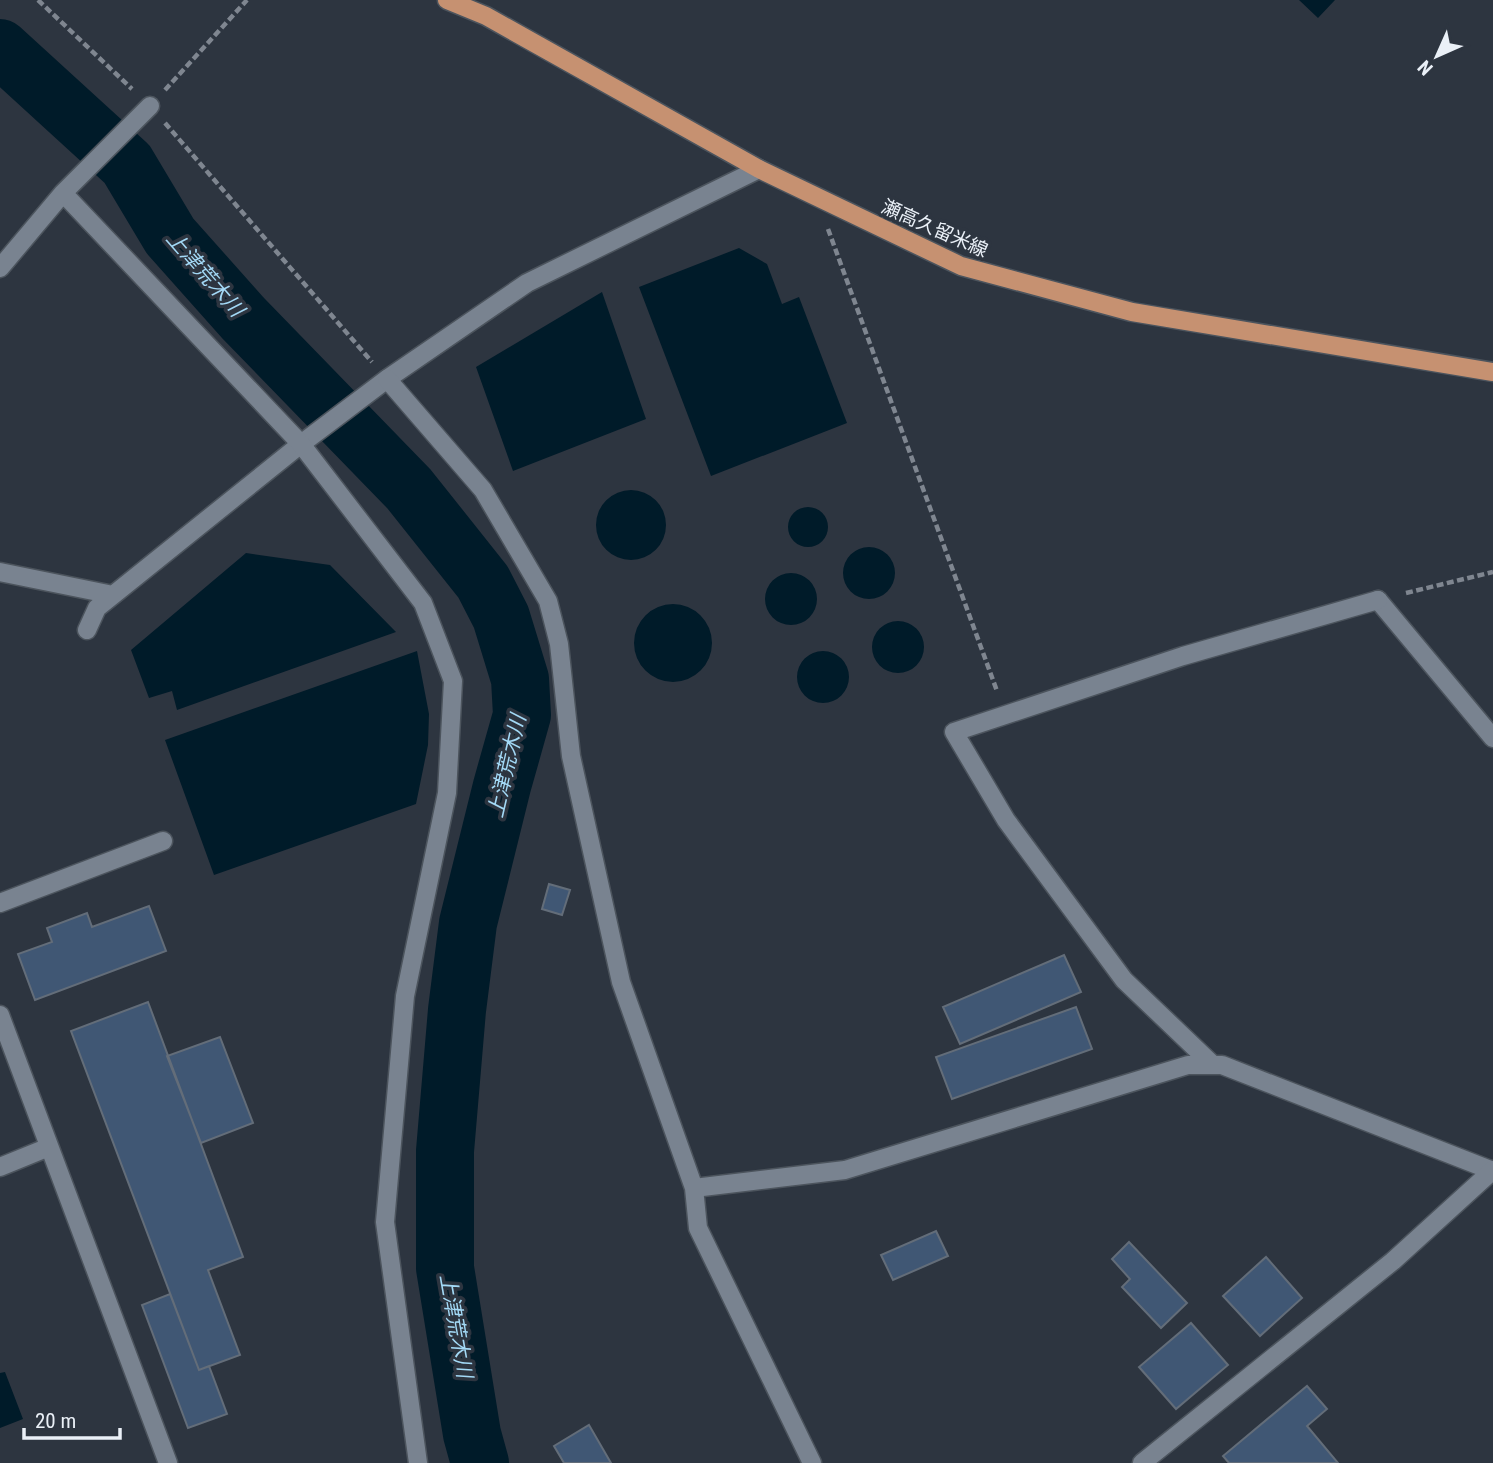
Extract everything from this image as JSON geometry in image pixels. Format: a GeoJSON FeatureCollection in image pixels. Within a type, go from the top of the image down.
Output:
{"type":"FeatureCollection","features":[{"type":"Feature","properties":{"kind":"main road","name":"瀬高久留米線"},"geometry":{"type":"LineString","coordinates":[[447,0],[486,16],[759,169],[961,267],[1132,312],[1493,372]]}},
{"type":"Feature","properties":{"kind":"street"},"geometry":{"type":"LineString","coordinates":[[0,268],[63,193],[150,106]]}},
{"type":"Feature","properties":{"kind":"street"},"geometry":{"type":"LineString","coordinates":[[87,630],[97,608],[301,444],[387,379],[527,282],[759,169]]}},
{"type":"Feature","properties":{"kind":"street"},"geometry":{"type":"LineString","coordinates":[[63,193],[301,444],[423,603],[453,681],[447,793],[405,996],[385,1222],[418,1463]]}},
{"type":"Feature","properties":{"kind":"street"},"geometry":{"type":"LineString","coordinates":[[387,379],[483,490],[548,601],[559,645],[570,756],[621,982],[694,1188],[698,1228],[812,1463]]}},
{"type":"Feature","properties":{"kind":"street"},"geometry":{"type":"LineString","coordinates":[[0,572],[113,595]]}},
{"type":"Feature","properties":{"kind":"street"},"geometry":{"type":"LineString","coordinates":[[1213,1065],[1124,980],[1006,820],[954,732],[1184,656],[1378,600],[1493,738]]}},
{"type":"Feature","properties":{"kind":"street"},"geometry":{"type":"LineString","coordinates":[[0,903],[163,841]]}},
{"type":"Feature","properties":{"kind":"street"},"geometry":{"type":"LineString","coordinates":[[0,1015],[168,1463]]}},
{"type":"Feature","properties":{"kind":"street"},"geometry":{"type":"LineString","coordinates":[[694,1188],[845,1170],[1188,1065],[1222,1065],[1493,1170],[1393,1261],[1142,1463]]}},
{"type":"Feature","properties":{"kind":"street"},"geometry":{"type":"LineString","coordinates":[[0,1167],[49,1147]]}},
{"type":"Feature","properties":{"kind":"path"},"geometry":{"type":"LineString","coordinates":[[38,0],[150,106],[387,379]]}},
{"type":"Feature","properties":{"kind":"path"},"geometry":{"type":"LineString","coordinates":[[150,106],[247,0]]}},
{"type":"Feature","properties":{"kind":"path"},"geometry":{"type":"LineString","coordinates":[[816,197],[1006,715]]}},
{"type":"Feature","properties":{"kind":"path"},"geometry":{"type":"LineString","coordinates":[[1378,600],[1493,572]]}},
{"type":"Feature","properties":{"kind":"water"},"geometry":{"type":"Polygon","coordinates":[[[1299,0],[1335,0],[1318,18],[1299,0]]]}},
{"type":"Feature","properties":{"kind":"water"},"geometry":{"type":"Polygon","coordinates":[[[739,248],[767,264],[782,304],[799,297],[847,423],[711,476],[639,287],[739,248]]]}},
{"type":"Feature","properties":{"kind":"water"},"geometry":{"type":"Polygon","coordinates":[[[602,292],[646,419],[513,471],[476,367],[602,292]]]}},
{"type":"Feature","properties":{"kind":"water"},"geometry":{"type":"Polygon","coordinates":[[[638,490],[651,496],[660,505],[664,511],[664,539],[656,550],[645,558],[624,560],[606,550],[598,539],[596,518],[606,500],[617,492],[638,490]]]}},
{"type":"Feature","properties":{"kind":"water"},"geometry":{"type":"Polygon","coordinates":[[[808,507],[816,508],[822,513],[827,519],[827,535],[822,541],[816,546],[808,547],[800,546],[794,541],[789,535],[788,527],[789,519],[794,513],[800,508],[808,507]]]}},
{"type":"Feature","properties":{"kind":"water"},"geometry":{"type":"Polygon","coordinates":[[[869,547],[879,549],[887,555],[893,563],[893,583],[887,591],[879,597],[869,599],[859,597],[851,591],[845,583],[843,573],[845,563],[851,555],[859,549],[869,547]]]}},
{"type":"Feature","properties":{"kind":"water"},"geometry":{"type":"Polygon","coordinates":[[[246,553],[330,565],[396,632],[177,710],[172,691],[149,698],[131,650],[246,553]]]}},
{"type":"Feature","properties":{"kind":"water"},"geometry":{"type":"Polygon","coordinates":[[[791,573],[801,575],[809,581],[815,589],[815,609],[809,617],[801,623],[791,625],[781,623],[773,617],[767,609],[765,599],[767,589],[773,581],[781,575],[791,573]]]}},
{"type":"Feature","properties":{"kind":"water"},"geometry":{"type":"Polygon","coordinates":[[[673,604],[688,607],[700,616],[709,628],[712,643],[709,658],[700,670],[688,679],[673,682],[658,679],[646,670],[637,658],[634,643],[637,628],[646,616],[658,607],[673,604]]]}},
{"type":"Feature","properties":{"kind":"water"},"geometry":{"type":"Polygon","coordinates":[[[898,621],[908,623],[916,629],[922,637],[922,657],[916,665],[908,671],[898,673],[888,671],[880,665],[874,657],[872,647],[874,637],[880,629],[888,623],[898,621]]]}},
{"type":"Feature","properties":{"kind":"water"},"geometry":{"type":"Polygon","coordinates":[[[417,651],[429,714],[428,745],[416,804],[214,875],[165,740],[417,651]]]}},
{"type":"Feature","properties":{"kind":"water"},"geometry":{"type":"Polygon","coordinates":[[[823,651],[833,653],[841,659],[847,667],[847,687],[841,695],[833,701],[823,703],[813,701],[805,695],[799,687],[797,677],[799,667],[805,659],[813,653],[823,651]]]}},
{"type":"Feature","properties":{"kind":"water"},"geometry":{"type":"Polygon","coordinates":[[[5,1372],[23,1419],[0,1428],[0,1373],[5,1372]]]}},
{"type":"Feature","properties":{"kind":"building"},"geometry":{"type":"Polygon","coordinates":[[[549,884],[570,890],[562,915],[542,909],[549,884]]]}},
{"type":"Feature","properties":{"kind":"building"},"geometry":{"type":"Polygon","coordinates":[[[149,906],[166,951],[35,1000],[18,954],[52,942],[47,928],[87,913],[92,927],[149,906]]]}},
{"type":"Feature","properties":{"kind":"building"},"geometry":{"type":"Polygon","coordinates":[[[1064,955],[1081,992],[960,1044],[943,1007],[1064,955]]]}},
{"type":"Feature","properties":{"kind":"building"},"geometry":{"type":"Polygon","coordinates":[[[148,1002],[243,1257],[208,1270],[240,1355],[199,1370],[71,1031],[148,1002]]]}},
{"type":"Feature","properties":{"kind":"building"},"geometry":{"type":"Polygon","coordinates":[[[1076,1007],[1092,1049],[952,1099],[936,1057],[1076,1007]]]}},
{"type":"Feature","properties":{"kind":"building"},"geometry":{"type":"Polygon","coordinates":[[[220,1037],[253,1123],[201,1143],[167,1056],[220,1037]]]}},
{"type":"Feature","properties":{"kind":"building"},"geometry":{"type":"Polygon","coordinates":[[[936,1231],[948,1256],[893,1280],[881,1255],[936,1231]]]}},
{"type":"Feature","properties":{"kind":"building"},"geometry":{"type":"Polygon","coordinates":[[[1129,1242],[1187,1303],[1161,1328],[1122,1287],[1130,1279],[1112,1259],[1129,1242]]]}},
{"type":"Feature","properties":{"kind":"building"},"geometry":{"type":"Polygon","coordinates":[[[1266,1257],[1302,1298],[1260,1336],[1223,1296],[1266,1257]]]}},
{"type":"Feature","properties":{"kind":"building"},"geometry":{"type":"Polygon","coordinates":[[[170,1294],[199,1370],[209,1366],[227,1414],[188,1428],[142,1305],[170,1294]]]}},
{"type":"Feature","properties":{"kind":"building"},"geometry":{"type":"Polygon","coordinates":[[[1191,1323],[1228,1365],[1176,1409],[1139,1367],[1191,1323]]]}},
{"type":"Feature","properties":{"kind":"building"},"geometry":{"type":"Polygon","coordinates":[[[1307,1386],[1327,1409],[1307,1426],[1338,1463],[1229,1463],[1223,1456],[1307,1386]]]}},
{"type":"Feature","properties":{"kind":"building"},"geometry":{"type":"Polygon","coordinates":[[[589,1425],[611,1463],[564,1463],[554,1446],[589,1425]]]}},
{"type":"Feature","properties":{"kind":"waterway","name":"上津荒木川"},"geometry":{"type":"LineString","coordinates":[[0,48],[127,164],[170,236],[243,318],[409,489],[483,582],[501,617],[520,679],[522,715],[468,923],[457,1010],[445,1151],[445,1268],[472,1434],[480,1463]]}}]}
